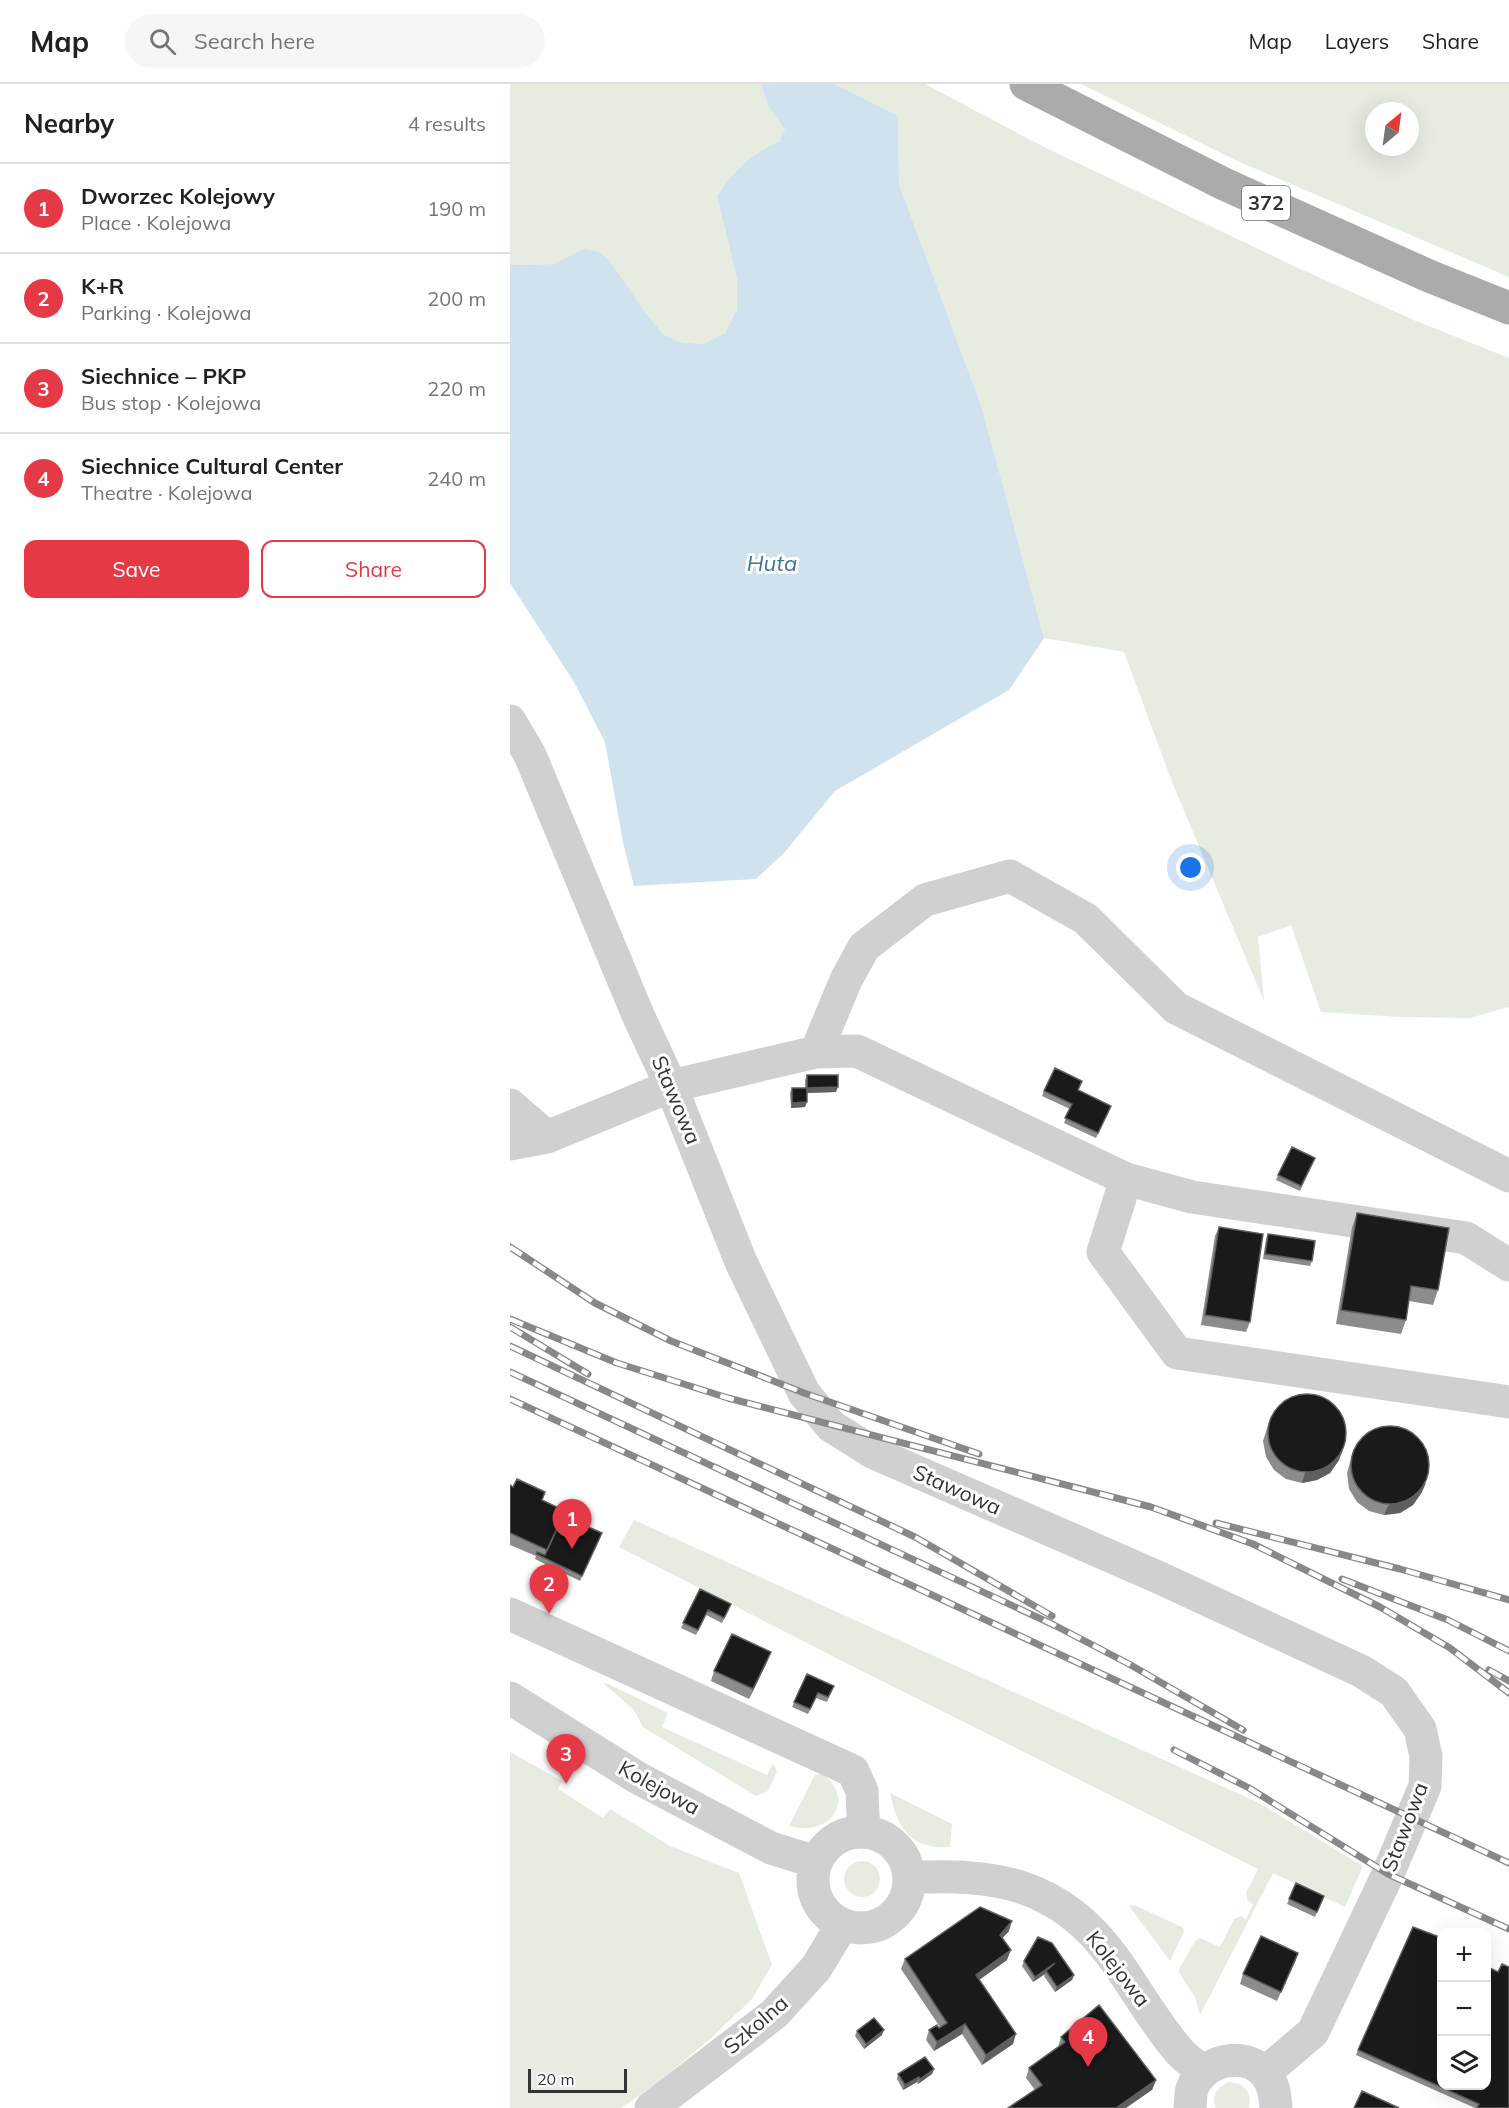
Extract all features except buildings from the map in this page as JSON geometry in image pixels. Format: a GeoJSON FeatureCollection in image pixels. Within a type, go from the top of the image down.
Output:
{"type":"FeatureCollection","features":[{"type":"Feature","properties":{"kind":"main road","name":"372"},"geometry":{"type":"LineString","coordinates":[[1026,84],[1224,184],[1429,276],[1509,308]]}},
{"type":"Feature","properties":{"kind":"street","name":"Stawowa"},"geometry":{"type":"LineString","coordinates":[[510,721],[530,755],[638,1015],[671,1086],[741,1262],[804,1393],[831,1426],[874,1453],[1160,1578],[1361,1671],[1394,1692],[1420,1729],[1426,1756],[1425,1786],[1388,1874],[1313,2032],[1265,2073]]}},
{"type":"Feature","properties":{"kind":"street"},"geometry":{"type":"LineString","coordinates":[[816,1052],[846,980],[864,947],[925,900],[1010,876],[1086,920],[1176,1008],[1509,1176]]}},
{"type":"Feature","properties":{"kind":"street"},"geometry":{"type":"LineString","coordinates":[[510,1144],[547,1137],[671,1086],[816,1052],[857,1051],[1126,1179],[1192,1197],[1466,1238],[1509,1265]]}},
{"type":"Feature","properties":{"kind":"street"},"geometry":{"type":"LineString","coordinates":[[510,1105],[547,1137]]}},
{"type":"Feature","properties":{"kind":"street"},"geometry":{"type":"LineString","coordinates":[[1126,1179],[1103,1252],[1177,1353],[1509,1402]]}},
{"type":"Feature","properties":{"kind":"street"},"geometry":{"type":"LineString","coordinates":[[510,1614],[853,1771],[862,1791],[865,1832]]}},
{"type":"Feature","properties":{"kind":"street","name":"Kolejowa"},"geometry":{"type":"LineString","coordinates":[[510,1698],[638,1778],[771,1848],[816,1862]]}},
{"type":"Feature","properties":{"kind":"street"},"geometry":{"type":"LineString","coordinates":[[865,1832],[882,1837],[896,1847],[905,1861],[909,1878],[904,1902],[888,1920],[866,1929],[842,1925],[826,1914],[816,1899],[812,1880],[816,1862],[824,1849],[836,1839],[850,1833],[865,1832]]}},
{"type":"Feature","properties":{"kind":"street","name":"Kolejowa"},"geometry":{"type":"LineString","coordinates":[[909,1878],[961,1876],[983,1878],[1025,1887],[1044,1895],[1077,1918],[1111,1954],[1179,2051],[1203,2072]]}},
{"type":"Feature","properties":{"kind":"street","name":"Szkolna"},"geometry":{"type":"LineString","coordinates":[[664,2104],[774,2014],[816,1968],[842,1925]]}},
{"type":"Feature","properties":{"kind":"street"},"geometry":{"type":"LineString","coordinates":[[1190,2108],[1192,2089],[1203,2072],[1217,2063],[1234,2060],[1251,2063],[1265,2073],[1275,2091],[1276,2108]]}},
{"type":"Feature","properties":{"kind":"shaded area"},"geometry":{"type":"Polygon","coordinates":[[[510,84],[761,84],[768,106],[785,130],[779,142],[751,157],[729,179],[717,196],[737,279],[737,309],[725,333],[703,344],[680,342],[663,334],[640,305],[582,249],[554,264],[510,265],[510,84]]]}},
{"type":"Feature","properties":{"kind":"shaded area"},"geometry":{"type":"Polygon","coordinates":[[[835,84],[925,84],[1044,147],[1296,267],[1416,321],[1509,358],[1509,1007],[1470,1018],[1400,1017],[1321,1012],[1291,925],[1258,937],[1264,1001],[1172,782],[1124,652],[1044,638],[982,408],[899,184],[898,116],[835,84]]]}},
{"type":"Feature","properties":{"kind":"shaded area"},"geometry":{"type":"Polygon","coordinates":[[[1081,84],[1509,84],[1509,277],[1235,160],[1081,84]]]}},
{"type":"Feature","properties":{"kind":"shaded area"},"geometry":{"type":"Polygon","coordinates":[[[634,1520],[1259,1803],[1363,1866],[1345,1907],[1273,1873],[1200,2015],[1195,1997],[1178,1971],[1195,1941],[1200,1938],[1220,1947],[1234,1919],[1241,1916],[1246,1919],[1253,1904],[1248,1901],[1246,1893],[1258,1869],[619,1547],[634,1520]]]}},
{"type":"Feature","properties":{"kind":"shaded area"},"geometry":{"type":"Polygon","coordinates":[[[604,1684],[668,1713],[662,1727],[767,1775],[773,1763],[777,1771],[768,1791],[756,1796],[643,1727],[633,1709],[604,1684]]]}},
{"type":"Feature","properties":{"kind":"shaded area"},"geometry":{"type":"Polygon","coordinates":[[[510,1752],[562,1781],[558,1789],[603,1818],[610,1809],[670,1846],[739,1873],[772,1965],[752,1999],[710,2039],[656,2084],[621,2108],[510,2108],[510,1752]]]}},
{"type":"Feature","properties":{"kind":"shaded area"},"geometry":{"type":"Polygon","coordinates":[[[822,1774],[838,1794],[838,1804],[834,1814],[817,1826],[804,1828],[789,1826],[815,1775],[822,1774]]]}},
{"type":"Feature","properties":{"kind":"shaded area"},"geometry":{"type":"Polygon","coordinates":[[[890,1793],[952,1824],[950,1847],[925,1845],[908,1834],[897,1817],[890,1793]]]}},
{"type":"Feature","properties":{"kind":"shaded area"},"geometry":{"type":"Polygon","coordinates":[[[862,1861],[875,1866],[880,1879],[875,1892],[862,1897],[849,1892],[844,1879],[849,1866],[862,1861]]]}},
{"type":"Feature","properties":{"kind":"shaded area"},"geometry":{"type":"Polygon","coordinates":[[[1134,1905],[1182,1927],[1184,1931],[1170,1961],[1129,1906],[1134,1905]]]}},
{"type":"Feature","properties":{"kind":"shaded area"},"geometry":{"type":"Polygon","coordinates":[[[1229,2082],[1239,2084],[1246,2089],[1250,2102],[1249,2108],[1216,2108],[1214,2099],[1216,2092],[1229,2082]]]}},
{"type":"Feature","properties":{"kind":"water","name":"Huta"},"geometry":{"type":"Polygon","coordinates":[[[761,84],[835,84],[898,116],[899,184],[982,408],[1044,638],[1009,690],[835,791],[784,853],[756,879],[634,886],[623,842],[605,742],[574,682],[510,583],[510,265],[554,264],[582,249],[599,252],[609,260],[663,334],[680,342],[703,344],[725,333],[737,309],[737,279],[717,196],[744,163],[760,151],[779,142],[785,130],[768,106],[761,84]]]}},
{"type":"Feature","properties":{"kind":"railway"},"geometry":{"type":"LineString","coordinates":[[510,1247],[595,1303],[671,1341],[804,1393],[979,1454]]}},
{"type":"Feature","properties":{"kind":"railway"},"geometry":{"type":"LineString","coordinates":[[510,1319],[617,1363],[728,1398],[1151,1507],[1253,1544],[1380,1607],[1450,1648],[1509,1693]]}},
{"type":"Feature","properties":{"kind":"railway"},"geometry":{"type":"LineString","coordinates":[[510,1327],[588,1374]]}},
{"type":"Feature","properties":{"kind":"railway"},"geometry":{"type":"LineString","coordinates":[[510,1346],[915,1537],[1052,1616]]}},
{"type":"Feature","properties":{"kind":"railway"},"geometry":{"type":"LineString","coordinates":[[510,1372],[1054,1625],[1129,1664],[1243,1730]]}},
{"type":"Feature","properties":{"kind":"railway"},"geometry":{"type":"LineString","coordinates":[[510,1399],[1509,1863]]}},
{"type":"Feature","properties":{"kind":"railway"},"geometry":{"type":"LineString","coordinates":[[1216,1523],[1400,1569],[1509,1600]]}},
{"type":"Feature","properties":{"kind":"railway"},"geometry":{"type":"LineString","coordinates":[[1342,1579],[1448,1620],[1509,1651]]}},
{"type":"Feature","properties":{"kind":"railway"},"geometry":{"type":"LineString","coordinates":[[1489,1670],[1509,1681]]}},
{"type":"Feature","properties":{"kind":"railway"},"geometry":{"type":"LineString","coordinates":[[1174,1750],[1249,1788],[1388,1874],[1509,1929]]}},
{"type":"Feature","properties":{"kind":"place","name":"Dworzec Kolejowy"},"geometry":{"type":"Point","coordinates":[572,1549]}},
{"type":"Feature","properties":{"kind":"place","name":"K+R"},"geometry":{"type":"Point","coordinates":[549,1614]}},
{"type":"Feature","properties":{"kind":"place","name":"Siechnice – PKP"},"geometry":{"type":"Point","coordinates":[566,1784]}},
{"type":"Feature","properties":{"kind":"place","name":"Siechnice Cultural Center"},"geometry":{"type":"Point","coordinates":[1088,2067]}}]}
